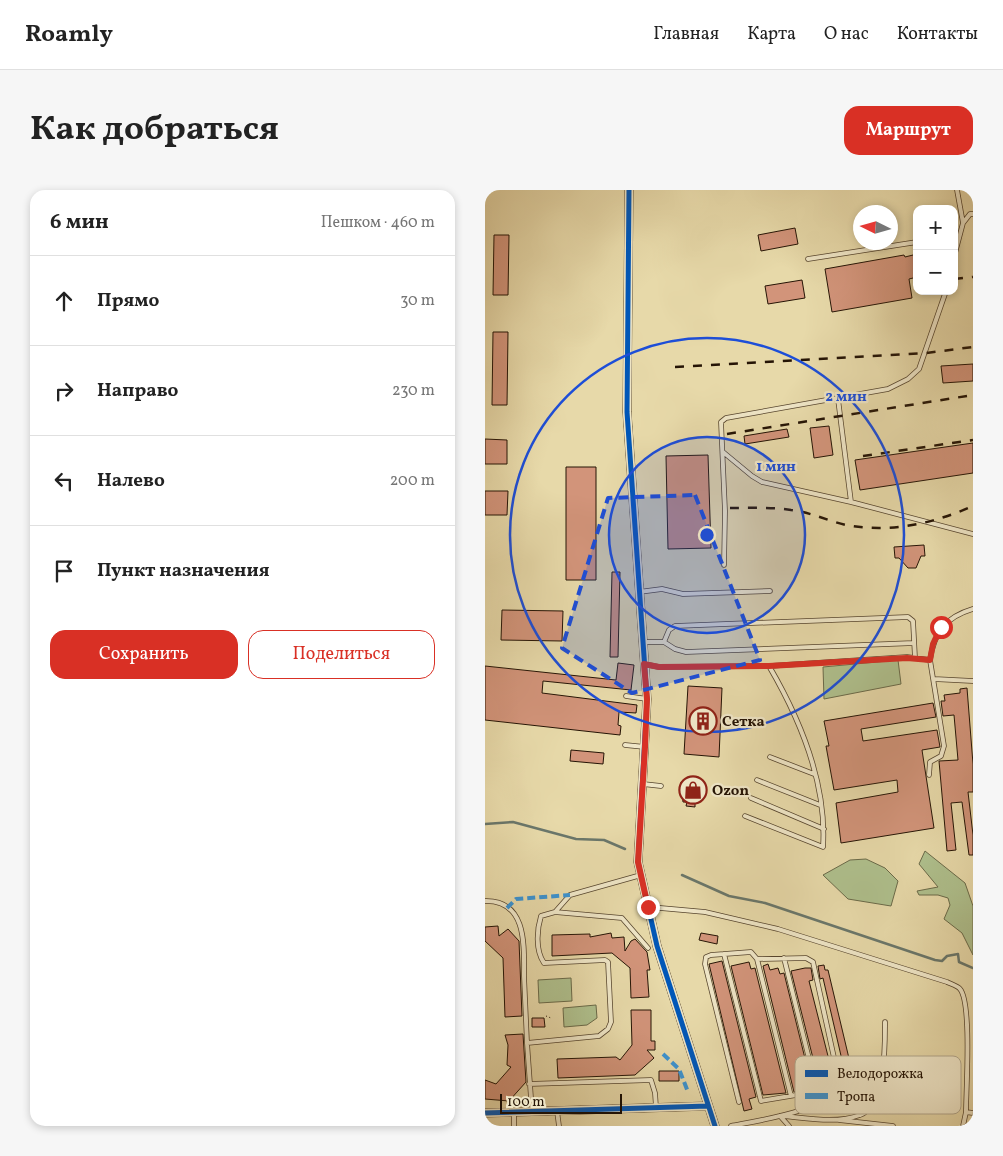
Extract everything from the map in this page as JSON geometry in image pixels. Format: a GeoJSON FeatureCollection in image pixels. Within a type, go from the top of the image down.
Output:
{"type":"FeatureCollection","features":[{"type":"Feature","properties":{"kind":"street"},"geometry":{"type":"LineString","coordinates":[[629,190],[627,412],[647,699],[638,862],[657,946],[715,1126]]}},
{"type":"Feature","properties":{"kind":"street"},"geometry":{"type":"LineString","coordinates":[[485,1113],[708,1106]]}},
{"type":"Feature","properties":{"kind":"lane"},"geometry":{"type":"LineString","coordinates":[[957,190],[963,223]]}},
{"type":"Feature","properties":{"kind":"lane"},"geometry":{"type":"LineString","coordinates":[[958,232],[963,223],[972,214]]}},
{"type":"Feature","properties":{"kind":"lane"},"geometry":{"type":"LineString","coordinates":[[808,258],[913,243]]}},
{"type":"Feature","properties":{"kind":"lane"},"geometry":{"type":"LineString","coordinates":[[723,565],[725,511],[721,422],[726,418],[888,389],[908,379],[919,369],[945,295]]}},
{"type":"Feature","properties":{"kind":"lane"},"geometry":{"type":"LineString","coordinates":[[838,399],[851,502]]}},
{"type":"Feature","properties":{"kind":"lane"},"geometry":{"type":"LineString","coordinates":[[722,452],[762,482],[851,502],[973,534]]}},
{"type":"Feature","properties":{"kind":"lane"},"geometry":{"type":"LineString","coordinates":[[639,592],[662,589],[683,594],[770,591]]}},
{"type":"Feature","properties":{"kind":"lane"},"geometry":{"type":"LineString","coordinates":[[929,775],[930,762],[941,756],[944,746],[930,660],[933,644],[941,627],[958,614],[973,609]]}},
{"type":"Feature","properties":{"kind":"lane"},"geometry":{"type":"LineString","coordinates":[[664,642],[669,630],[675,626],[908,617],[913,621],[915,658]]}},
{"type":"Feature","properties":{"kind":"lane"},"geometry":{"type":"LineString","coordinates":[[643,642],[664,642],[675,649],[686,652],[915,643]]}},
{"type":"Feature","properties":{"kind":"lane"},"geometry":{"type":"LineString","coordinates":[[644,664],[659,667],[769,666],[915,658],[930,660]]}},
{"type":"Feature","properties":{"kind":"lane"},"geometry":{"type":"LineString","coordinates":[[745,816],[823,847],[824,829],[821,804],[814,774],[797,720],[769,666]]}},
{"type":"Feature","properties":{"kind":"lane"},"geometry":{"type":"LineString","coordinates":[[934,679],[973,681]]}},
{"type":"Feature","properties":{"kind":"lane"},"geometry":{"type":"LineString","coordinates":[[626,696],[647,699]]}},
{"type":"Feature","properties":{"kind":"lane"},"geometry":{"type":"LineString","coordinates":[[625,745],[645,747]]}},
{"type":"Feature","properties":{"kind":"lane"},"geometry":{"type":"LineString","coordinates":[[770,757],[814,774]]}},
{"type":"Feature","properties":{"kind":"lane"},"geometry":{"type":"LineString","coordinates":[[757,780],[821,804]]}},
{"type":"Feature","properties":{"kind":"lane"},"geometry":{"type":"LineString","coordinates":[[643,784],[661,786]]}},
{"type":"Feature","properties":{"kind":"lane"},"geometry":{"type":"LineString","coordinates":[[751,798],[824,829]]}},
{"type":"Feature","properties":{"kind":"lane"},"geometry":{"type":"LineString","coordinates":[[555,912],[570,895],[641,875]]}},
{"type":"Feature","properties":{"kind":"lane"},"geometry":{"type":"LineString","coordinates":[[485,901],[507,908],[516,916],[521,926],[525,950],[527,1043],[532,1112]]}},
{"type":"Feature","properties":{"kind":"lane"},"geometry":{"type":"LineString","coordinates":[[648,907],[705,912],[778,929],[947,982],[960,989],[965,999],[967,1019],[966,1112],[963,1126]]}},
{"type":"Feature","properties":{"kind":"lane"},"geometry":{"type":"LineString","coordinates":[[527,1043],[599,1036],[608,1029],[611,1022],[608,962],[605,960],[544,963],[540,958],[537,929],[541,916],[555,912],[622,918],[648,948]]}},
{"type":"Feature","properties":{"kind":"lane"},"geometry":{"type":"LineString","coordinates":[[739,1102],[705,964],[706,957],[724,954],[751,952],[757,959],[791,1096]]}},
{"type":"Feature","properties":{"kind":"lane"},"geometry":{"type":"LineString","coordinates":[[724,954],[761,1101],[795,1095]]}},
{"type":"Feature","properties":{"kind":"lane"},"geometry":{"type":"LineString","coordinates":[[784,958],[808,1056]]}},
{"type":"Feature","properties":{"kind":"lane"},"geometry":{"type":"LineString","coordinates":[[757,959],[806,958],[813,962],[834,1056]]}},
{"type":"Feature","properties":{"kind":"lane"},"geometry":{"type":"LineString","coordinates":[[884,1056],[885,1022]]}},
{"type":"Feature","properties":{"kind":"lane"},"geometry":{"type":"LineString","coordinates":[[529,1084],[651,1080],[656,1108]]}},
{"type":"Feature","properties":{"kind":"lane"},"geometry":{"type":"LineString","coordinates":[[557,1111],[559,1126]]}},
{"type":"Feature","properties":{"kind":"lane"},"geometry":{"type":"LineString","coordinates":[[731,1126],[780,1116],[795,1111]]}},
{"type":"Feature","properties":{"kind":"lane"},"geometry":{"type":"LineString","coordinates":[[514,1112],[514,1126]]}},
{"type":"Feature","properties":{"kind":"lane"},"geometry":{"type":"LineString","coordinates":[[966,1112],[973,1113]]}},
{"type":"Feature","properties":{"kind":"lane"},"geometry":{"type":"LineString","coordinates":[[835,1120],[862,1114]]}},
{"type":"Feature","properties":{"kind":"lane"},"geometry":{"type":"LineString","coordinates":[[780,1116],[893,1126]]}},
{"type":"Feature","properties":{"kind":"lane"},"geometry":{"type":"LineString","coordinates":[[780,1116],[789,1126]]}},
{"type":"Feature","properties":{"kind":"path"},"geometry":{"type":"LineString","coordinates":[[546,1016],[551,1018]]}},
{"type":"Feature","properties":{"kind":"highlighted area"},"geometry":{"type":"Polygon","coordinates":[[[695,495],[760,660],[632,693],[562,648],[608,498],[695,495]]]}},
{"type":"Feature","properties":{"kind":"green space"},"geometry":{"type":"Polygon","coordinates":[[[898,660],[901,684],[824,699],[823,667],[898,660]]]}},
{"type":"Feature","properties":{"kind":"green space"},"geometry":{"type":"Polygon","coordinates":[[[925,851],[965,883],[973,906],[973,955],[962,933],[944,919],[950,905],[948,898],[938,895],[919,895],[917,891],[938,887],[919,864],[925,851]]]}},
{"type":"Feature","properties":{"kind":"green space"},"geometry":{"type":"Polygon","coordinates":[[[866,859],[885,868],[898,881],[891,906],[848,899],[823,875],[850,860],[866,859]]]}},
{"type":"Feature","properties":{"kind":"green space"},"geometry":{"type":"Polygon","coordinates":[[[571,978],[572,1001],[539,1003],[538,980],[571,978]]]}},
{"type":"Feature","properties":{"kind":"green space"},"geometry":{"type":"Polygon","coordinates":[[[596,1005],[597,1018],[587,1025],[564,1027],[563,1008],[596,1005]]]}},
{"type":"Feature","properties":{"kind":"building"},"geometry":{"type":"Polygon","coordinates":[[[795,228],[798,244],[761,251],[758,235],[795,228]]]}},
{"type":"Feature","properties":{"kind":"building"},"geometry":{"type":"Polygon","coordinates":[[[494,235],[509,235],[508,295],[493,295],[494,235]]]}},
{"type":"Feature","properties":{"kind":"building"},"geometry":{"type":"Polygon","coordinates":[[[904,255],[905,257],[913,255],[913,278],[909,279],[912,298],[832,312],[825,269],[904,255]]]}},
{"type":"Feature","properties":{"kind":"building"},"geometry":{"type":"Polygon","coordinates":[[[802,280],[805,298],[768,304],[765,286],[802,280]]]}},
{"type":"Feature","properties":{"kind":"building"},"geometry":{"type":"Polygon","coordinates":[[[493,332],[508,332],[507,405],[492,405],[493,332]]]}},
{"type":"Feature","properties":{"kind":"building"},"geometry":{"type":"Polygon","coordinates":[[[973,364],[973,381],[943,383],[941,366],[973,364]]]}},
{"type":"Feature","properties":{"kind":"building"},"geometry":{"type":"Polygon","coordinates":[[[829,426],[833,455],[814,458],[810,428],[829,426]]]}},
{"type":"Feature","properties":{"kind":"building"},"geometry":{"type":"Polygon","coordinates":[[[787,429],[789,437],[745,444],[744,436],[787,429]]]}},
{"type":"Feature","properties":{"kind":"building"},"geometry":{"type":"Polygon","coordinates":[[[485,439],[507,440],[507,464],[485,464],[485,439]]]}},
{"type":"Feature","properties":{"kind":"building"},"geometry":{"type":"Polygon","coordinates":[[[973,443],[973,473],[860,490],[855,460],[973,443]]]}},
{"type":"Feature","properties":{"kind":"building"},"geometry":{"type":"Polygon","coordinates":[[[708,455],[711,548],[668,549],[666,456],[708,455]]]}},
{"type":"Feature","properties":{"kind":"building"},"geometry":{"type":"Polygon","coordinates":[[[566,467],[596,467],[596,580],[566,580],[566,467]]]}},
{"type":"Feature","properties":{"kind":"building"},"geometry":{"type":"Polygon","coordinates":[[[485,491],[508,491],[507,515],[485,515],[485,491]]]}},
{"type":"Feature","properties":{"kind":"building"},"geometry":{"type":"Polygon","coordinates":[[[924,545],[925,556],[921,556],[916,568],[908,568],[899,558],[895,558],[894,547],[924,545]]]}},
{"type":"Feature","properties":{"kind":"building"},"geometry":{"type":"Polygon","coordinates":[[[612,572],[620,572],[618,657],[610,657],[612,572]]]}},
{"type":"Feature","properties":{"kind":"building"},"geometry":{"type":"Polygon","coordinates":[[[502,610],[563,611],[562,641],[501,640],[502,610]]]}},
{"type":"Feature","properties":{"kind":"building"},"geometry":{"type":"Polygon","coordinates":[[[618,663],[634,665],[631,690],[543,681],[542,693],[637,705],[636,713],[619,712],[618,725],[621,726],[620,735],[485,720],[485,666],[616,680],[618,663]]]}},
{"type":"Feature","properties":{"kind":"building","name":"Сетка"},"geometry":{"type":"Polygon","coordinates":[[[688,686],[722,688],[719,757],[684,754],[688,686]]]}},
{"type":"Feature","properties":{"kind":"building"},"geometry":{"type":"Polygon","coordinates":[[[967,688],[973,764],[973,792],[968,792],[973,835],[973,855],[969,855],[962,802],[951,803],[956,850],[947,851],[939,761],[958,760],[954,715],[943,716],[941,701],[945,701],[944,695],[960,693],[960,689],[967,688]]]}},
{"type":"Feature","properties":{"kind":"building"},"geometry":{"type":"Polygon","coordinates":[[[933,703],[936,717],[861,729],[863,741],[937,730],[940,747],[922,750],[934,828],[841,843],[836,803],[898,792],[897,780],[834,790],[826,746],[829,746],[824,721],[933,703]]]}},
{"type":"Feature","properties":{"kind":"building"},"geometry":{"type":"Polygon","coordinates":[[[571,750],[604,753],[603,764],[570,761],[571,750]]]}},
{"type":"Feature","properties":{"kind":"building"},"geometry":{"type":"Polygon","coordinates":[[[681,782],[702,783],[701,798],[695,797],[695,807],[686,806],[687,802],[683,802],[681,782]]]}},
{"type":"Feature","properties":{"kind":"building"},"geometry":{"type":"Polygon","coordinates":[[[498,926],[499,936],[508,929],[519,941],[522,1016],[505,1017],[503,958],[485,941],[485,927],[498,926]]]}},
{"type":"Feature","properties":{"kind":"building"},"geometry":{"type":"Polygon","coordinates":[[[611,933],[612,938],[624,937],[625,951],[631,941],[635,939],[647,952],[650,970],[647,970],[649,997],[631,998],[630,968],[612,953],[552,956],[552,935],[590,934],[590,937],[611,933]]]}},
{"type":"Feature","properties":{"kind":"building"},"geometry":{"type":"Polygon","coordinates":[[[701,933],[718,936],[717,944],[699,940],[701,933]]]}},
{"type":"Feature","properties":{"kind":"building"},"geometry":{"type":"Polygon","coordinates":[[[722,961],[756,1097],[749,1099],[752,1109],[744,1111],[709,964],[722,961]]]}},
{"type":"Feature","properties":{"kind":"building"},"geometry":{"type":"Polygon","coordinates":[[[749,962],[751,969],[755,968],[786,1093],[763,1095],[731,966],[749,962]]]}},
{"type":"Feature","properties":{"kind":"building"},"geometry":{"type":"Polygon","coordinates":[[[768,964],[770,970],[778,968],[780,974],[784,973],[804,1056],[795,1056],[794,1092],[763,966],[768,964]]]}},
{"type":"Feature","properties":{"kind":"building"},"geometry":{"type":"Polygon","coordinates":[[[824,965],[825,970],[828,970],[848,1056],[841,1056],[823,978],[820,979],[818,966],[824,965]]]}},
{"type":"Feature","properties":{"kind":"building"},"geometry":{"type":"Polygon","coordinates":[[[811,968],[813,980],[809,981],[828,1056],[812,1056],[791,971],[811,968]]]}},
{"type":"Feature","properties":{"kind":"building"},"geometry":{"type":"Polygon","coordinates":[[[631,1010],[651,1010],[651,1041],[655,1041],[655,1050],[647,1050],[654,1058],[635,1075],[558,1078],[557,1059],[616,1057],[620,1060],[632,1045],[631,1010]]]}},
{"type":"Feature","properties":{"kind":"building"},"geometry":{"type":"Polygon","coordinates":[[[532,1018],[544,1018],[545,1027],[532,1027],[532,1018]]]}},
{"type":"Feature","properties":{"kind":"building"},"geometry":{"type":"Polygon","coordinates":[[[523,1034],[526,1082],[509,1101],[485,1099],[485,1080],[496,1084],[511,1067],[507,1065],[508,1045],[505,1035],[523,1034]]]}},
{"type":"Feature","properties":{"kind":"building"},"geometry":{"type":"Polygon","coordinates":[[[659,1071],[679,1071],[679,1081],[659,1081],[659,1071]]]}},
{"type":"Feature","properties":{"kind":"waterway"},"geometry":{"type":"LineString","coordinates":[[485,824],[513,822],[576,839],[604,840],[625,849]]}},
{"type":"Feature","properties":{"kind":"waterway"},"geometry":{"type":"LineString","coordinates":[[682,875],[729,896],[765,903],[935,960],[942,961],[947,956],[958,954],[959,962],[973,968]]}},
{"type":"Feature","properties":{"kind":"railway"},"geometry":{"type":"LineString","coordinates":[[958,279],[973,277]]}},
{"type":"Feature","properties":{"kind":"railway"},"geometry":{"type":"LineString","coordinates":[[675,367],[926,353],[973,347]]}},
{"type":"Feature","properties":{"kind":"railway"},"geometry":{"type":"LineString","coordinates":[[727,434],[973,395]]}},
{"type":"Feature","properties":{"kind":"railway"},"geometry":{"type":"LineString","coordinates":[[863,456],[973,440]]}},
{"type":"Feature","properties":{"kind":"railway"},"geometry":{"type":"LineString","coordinates":[[730,508],[791,510],[846,525],[879,528],[927,522],[973,506]]}},
{"type":"Feature","properties":{"kind":"marked path"},"geometry":{"type":"LineString","coordinates":[[507,908],[516,899],[570,895]]}},
{"type":"Feature","properties":{"kind":"marked path"},"geometry":{"type":"LineString","coordinates":[[663,1054],[679,1069],[688,1092]]}},
{"type":"Feature","properties":{"kind":"cycle path"},"geometry":{"type":"LineString","coordinates":[[629,190],[627,412],[647,699],[638,862],[657,946],[715,1126]]}},
{"type":"Feature","properties":{"kind":"cycle path"},"geometry":{"type":"LineString","coordinates":[[485,1113],[708,1106]]}},
{"type":"Feature","properties":{"kind":"place","name":"Сетка"},"geometry":{"type":"Point","coordinates":[703,721]}},
{"type":"Feature","properties":{"kind":"place","name":"Ozon"},"geometry":{"type":"Point","coordinates":[693,790]}},
{"type":"Feature","properties":{"kind":"route"},"geometry":{"type":"LineString","coordinates":[[648,907],[638,862],[647,699],[644,664],[659,667],[769,666],[907,658],[930,660],[933,644],[941,627]]}}]}
